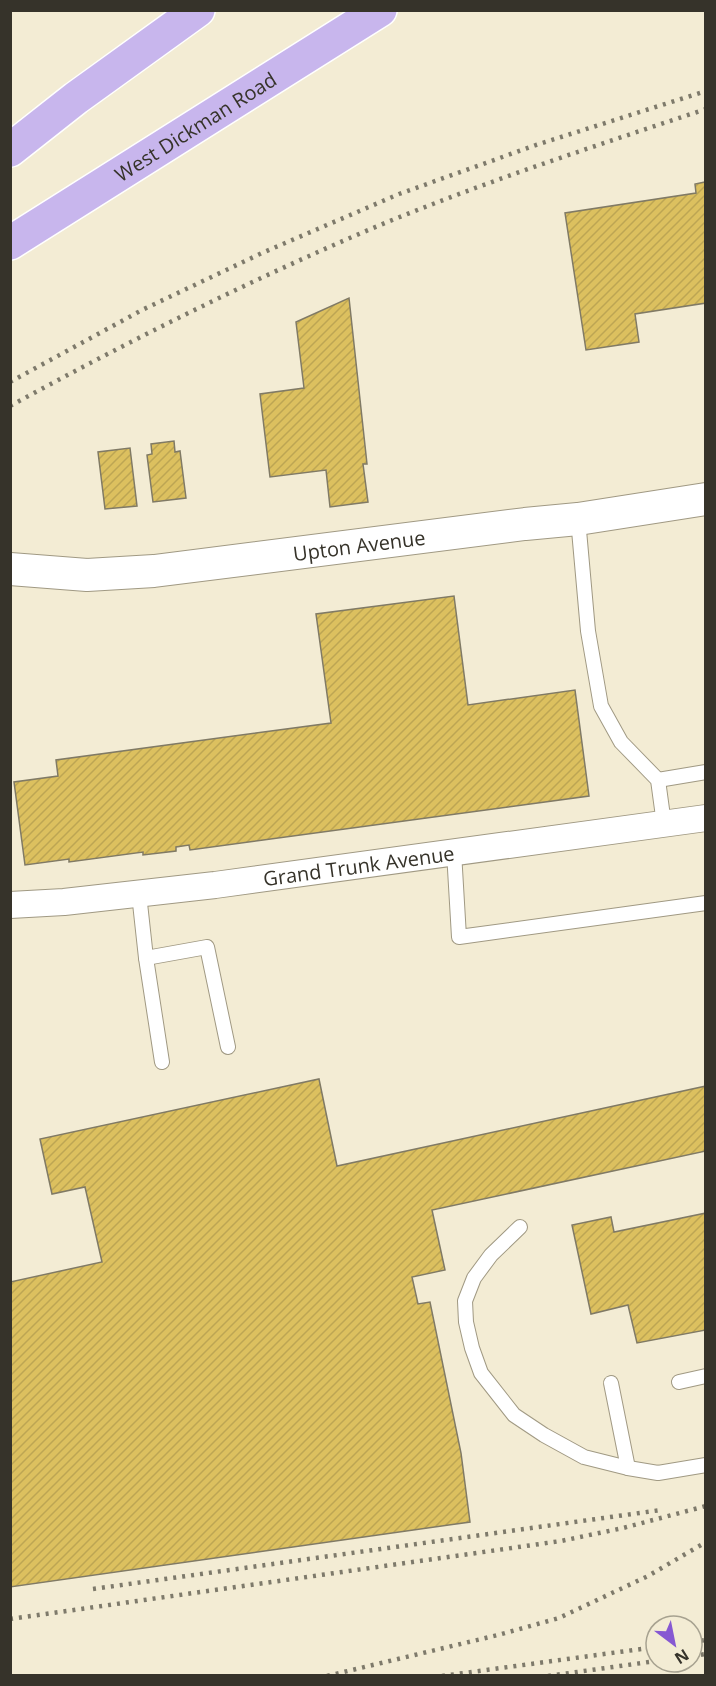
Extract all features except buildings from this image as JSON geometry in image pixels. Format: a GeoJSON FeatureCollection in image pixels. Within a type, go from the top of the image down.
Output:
{"type":"FeatureCollection","features":[{"type":"Feature","properties":{"kind":"main road"},"geometry":{"type":"LineString","coordinates":[[10,150],[76,98],[198,10]]}},
{"type":"Feature","properties":{"kind":"main road","name":"West Dickman Road"},"geometry":{"type":"LineString","coordinates":[[10,243],[380,10]]}},
{"type":"Feature","properties":{"kind":"street","name":"Upton Avenue"},"geometry":{"type":"LineString","coordinates":[[10,569],[87,575],[154,571],[578,519],[705,499]]}},
{"type":"Feature","properties":{"kind":"street","name":"Grand Trunk Avenue"},"geometry":{"type":"LineString","coordinates":[[10,905],[64,902],[215,885],[705,818]]}},
{"type":"Feature","properties":{"kind":"lane"},"geometry":{"type":"LineString","coordinates":[[578,519],[588,631],[601,705],[621,742],[658,780],[664,824]]}},
{"type":"Feature","properties":{"kind":"lane"},"geometry":{"type":"LineString","coordinates":[[658,780],[705,772]]}},
{"type":"Feature","properties":{"kind":"lane"},"geometry":{"type":"LineString","coordinates":[[454,852],[459,937],[705,903]]}},
{"type":"Feature","properties":{"kind":"lane"},"geometry":{"type":"LineString","coordinates":[[140,894],[146,958],[162,1062]]}},
{"type":"Feature","properties":{"kind":"lane"},"geometry":{"type":"LineString","coordinates":[[146,958],[207,947],[228,1047]]}},
{"type":"Feature","properties":{"kind":"lane"},"geometry":{"type":"LineString","coordinates":[[520,1227],[491,1255],[474,1278],[465,1301],[466,1322],[481,1373],[514,1414],[544,1435],[584,1457],[658,1473],[705,1465]]}},
{"type":"Feature","properties":{"kind":"lane"},"geometry":{"type":"LineString","coordinates":[[678,1382],[705,1376]]}},
{"type":"Feature","properties":{"kind":"lane"},"geometry":{"type":"LineString","coordinates":[[611,1383],[628,1468]]}},
{"type":"Feature","properties":{"kind":"railway"},"geometry":{"type":"LineString","coordinates":[[10,382],[142,310],[262,253],[399,194],[536,145],[706,91]]}},
{"type":"Feature","properties":{"kind":"railway"},"geometry":{"type":"LineString","coordinates":[[10,406],[195,310],[385,223],[504,178],[706,109]]}},
{"type":"Feature","properties":{"kind":"railway"},"geometry":{"type":"LineString","coordinates":[[10,1619],[561,1541],[623,1528],[706,1506]]}},
{"type":"Feature","properties":{"kind":"railway"},"geometry":{"type":"LineString","coordinates":[[93,1589],[661,1510]]}},
{"type":"Feature","properties":{"kind":"railway"},"geometry":{"type":"LineString","coordinates":[[327,1676],[559,1618],[648,1576],[706,1542]]}},
{"type":"Feature","properties":{"kind":"railway"},"geometry":{"type":"LineString","coordinates":[[442,1676],[644,1649]]}},
{"type":"Feature","properties":{"kind":"railway"},"geometry":{"type":"LineString","coordinates":[[548,1676],[644,1663]]}}]}
